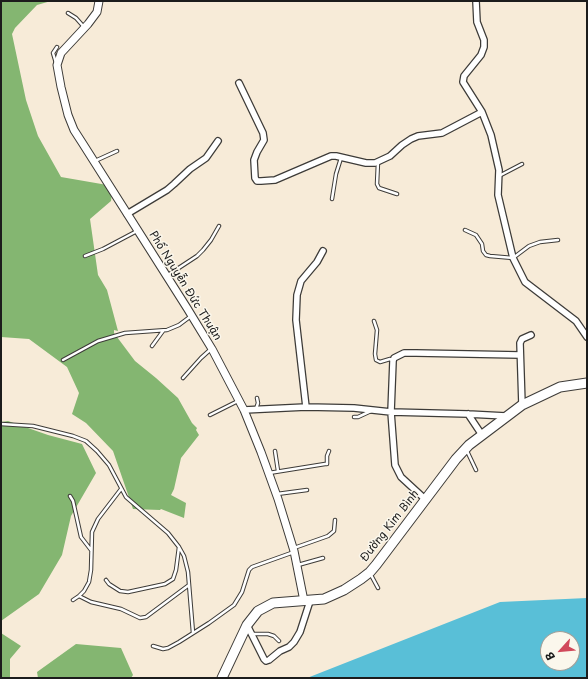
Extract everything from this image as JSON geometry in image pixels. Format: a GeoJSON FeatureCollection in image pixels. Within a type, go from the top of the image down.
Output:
{"type":"FeatureCollection","features":[{"type":"Feature","properties":{"kind":"main road","name":"Đường Kim Bình"},"geometry":{"type":"LineString","coordinates":[[222,678],[247,625],[258,611],[273,603],[307,601],[329,597],[350,586],[370,572],[456,459],[482,435],[522,405],[560,387],[587,383]]}},
{"type":"Feature","properties":{"kind":"street"},"geometry":{"type":"LineString","coordinates":[[57,65],[61,53],[97,12],[98,1]]}},
{"type":"Feature","properties":{"kind":"street"},"geometry":{"type":"LineString","coordinates":[[476,1],[477,22],[484,40],[484,47],[481,55],[464,76],[463,82],[482,112],[490,135],[499,170],[498,195],[513,258],[525,282],[576,321],[587,337]]}},
{"type":"Feature","properties":{"kind":"street","name":"Phố Nguyễn Đức Thuận"},"geometry":{"type":"LineString","coordinates":[[57,65],[68,115],[74,130],[192,316],[212,349],[244,410],[276,494],[294,550],[307,601]]}},
{"type":"Feature","properties":{"kind":"street"},"geometry":{"type":"LineString","coordinates":[[239,83],[263,133],[264,140],[256,152],[254,160],[254,173],[257,180],[275,180],[331,156],[366,163],[378,162],[390,156],[411,139],[418,136],[442,133],[482,112]]}},
{"type":"Feature","properties":{"kind":"street"},"geometry":{"type":"LineString","coordinates":[[127,214],[170,187],[190,169],[206,158],[218,141]]}},
{"type":"Feature","properties":{"kind":"street"},"geometry":{"type":"LineString","coordinates":[[306,408],[296,320],[297,295],[301,281],[323,251]]}},
{"type":"Feature","properties":{"kind":"street"},"geometry":{"type":"LineString","coordinates":[[522,405],[520,343],[522,338],[531,335]]}},
{"type":"Feature","properties":{"kind":"street"},"geometry":{"type":"LineString","coordinates":[[426,500],[402,477],[394,465],[391,412],[394,358],[404,353],[520,355]]}},
{"type":"Feature","properties":{"kind":"street"},"geometry":{"type":"LineString","coordinates":[[244,410],[354,408],[391,412],[506,416]]}},
{"type":"Feature","properties":{"kind":"street"},"geometry":{"type":"LineString","coordinates":[[468,414],[482,435]]}},
{"type":"Feature","properties":{"kind":"street"},"geometry":{"type":"LineString","coordinates":[[247,625],[264,659],[266,661],[269,660],[294,642],[300,632],[307,601]]}},
{"type":"Feature","properties":{"kind":"lane"},"geometry":{"type":"LineString","coordinates":[[68,13],[76,18],[84,28]]}},
{"type":"Feature","properties":{"kind":"lane"},"geometry":{"type":"LineString","coordinates":[[57,47],[54,53],[54,58],[57,65]]}},
{"type":"Feature","properties":{"kind":"lane"},"geometry":{"type":"LineString","coordinates":[[94,162],[117,151]]}},
{"type":"Feature","properties":{"kind":"lane"},"geometry":{"type":"LineString","coordinates":[[332,199],[336,174],[341,157]]}},
{"type":"Feature","properties":{"kind":"lane"},"geometry":{"type":"LineString","coordinates":[[378,162],[377,184],[379,188],[396,194]]}},
{"type":"Feature","properties":{"kind":"lane"},"geometry":{"type":"LineString","coordinates":[[499,176],[522,164]]}},
{"type":"Feature","properties":{"kind":"lane"},"geometry":{"type":"LineString","coordinates":[[167,276],[204,250],[219,226]]}},
{"type":"Feature","properties":{"kind":"lane"},"geometry":{"type":"LineString","coordinates":[[85,256],[103,249],[137,230]]}},
{"type":"Feature","properties":{"kind":"lane"},"geometry":{"type":"LineString","coordinates":[[465,230],[476,235],[486,255],[513,258],[529,246],[540,242],[558,240]]}},
{"type":"Feature","properties":{"kind":"lane"},"geometry":{"type":"LineString","coordinates":[[63,360],[98,341],[125,333],[164,330],[179,325],[192,316]]}},
{"type":"Feature","properties":{"kind":"lane"},"geometry":{"type":"LineString","coordinates":[[374,322],[376,330],[376,360],[380,362],[390,359],[393,361]]}},
{"type":"Feature","properties":{"kind":"lane"},"geometry":{"type":"LineString","coordinates":[[152,346],[164,330]]}},
{"type":"Feature","properties":{"kind":"lane"},"geometry":{"type":"LineString","coordinates":[[182,378],[212,349]]}},
{"type":"Feature","properties":{"kind":"lane"},"geometry":{"type":"LineString","coordinates":[[256,409],[258,402],[257,398]]}},
{"type":"Feature","properties":{"kind":"lane"},"geometry":{"type":"LineString","coordinates":[[210,415],[239,400]]}},
{"type":"Feature","properties":{"kind":"lane"},"geometry":{"type":"LineString","coordinates":[[354,417],[358,417],[373,410]]}},
{"type":"Feature","properties":{"kind":"lane"},"geometry":{"type":"LineString","coordinates":[[1,424],[33,426],[73,436],[86,441],[97,451],[109,465],[126,497],[168,533],[179,547],[188,572],[193,633]]}},
{"type":"Feature","properties":{"kind":"lane"},"geometry":{"type":"LineString","coordinates":[[466,449],[476,470]]}},
{"type":"Feature","properties":{"kind":"lane"},"geometry":{"type":"LineString","coordinates":[[269,473],[327,464],[327,456],[330,450]]}},
{"type":"Feature","properties":{"kind":"lane"},"geometry":{"type":"LineString","coordinates":[[275,451],[278,471]]}},
{"type":"Feature","properties":{"kind":"lane"},"geometry":{"type":"LineString","coordinates":[[73,600],[84,591],[89,582],[91,570],[92,532],[98,518],[121,489]]}},
{"type":"Feature","properties":{"kind":"lane"},"geometry":{"type":"LineString","coordinates":[[276,494],[308,490]]}},
{"type":"Feature","properties":{"kind":"lane"},"geometry":{"type":"LineString","coordinates":[[70,496],[73,501],[81,537],[91,550]]}},
{"type":"Feature","properties":{"kind":"lane"},"geometry":{"type":"LineString","coordinates":[[153,646],[163,649],[168,648],[234,605],[242,592],[249,570],[252,567],[328,536],[334,531],[335,520]]}},
{"type":"Feature","properties":{"kind":"lane"},"geometry":{"type":"LineString","coordinates":[[106,580],[109,584],[120,591],[128,592],[165,584],[173,579],[176,570],[179,547]]}},
{"type":"Feature","properties":{"kind":"lane"},"geometry":{"type":"LineString","coordinates":[[298,566],[323,558]]}},
{"type":"Feature","properties":{"kind":"lane"},"geometry":{"type":"LineString","coordinates":[[370,572],[378,588]]}},
{"type":"Feature","properties":{"kind":"lane"},"geometry":{"type":"LineString","coordinates":[[79,596],[91,602],[121,609],[140,618],[146,617],[189,585]]}},
{"type":"Feature","properties":{"kind":"lane"},"geometry":{"type":"LineString","coordinates":[[251,634],[268,634],[274,636],[279,641]]}},
{"type":"Feature","properties":{"kind":"green space"},"geometry":{"type":"Polygon","coordinates":[[[1,1],[51,1],[37,5],[15,28],[12,34],[26,100],[38,136],[61,177],[113,186],[111,201],[90,219],[98,275],[107,290],[118,331],[114,330],[114,333],[135,361],[178,398],[192,423],[197,428],[196,430],[199,435],[181,458],[174,489],[171,495],[186,503],[184,518],[161,509],[133,509],[113,451],[86,423],[72,414],[79,393],[67,367],[29,339],[1,337],[1,1]]]}},
{"type":"Feature","properties":{"kind":"green space"},"geometry":{"type":"Polygon","coordinates":[[[8,421],[48,435],[82,444],[96,473],[71,516],[62,555],[39,594],[1,621],[1,422],[8,421]]]}},
{"type":"Feature","properties":{"kind":"green space"},"geometry":{"type":"Polygon","coordinates":[[[1,633],[21,646],[10,659],[10,678],[1,678],[1,633]]]}},
{"type":"Feature","properties":{"kind":"green space"},"geometry":{"type":"Polygon","coordinates":[[[76,644],[121,648],[133,675],[131,678],[38,678],[37,672],[76,644]]]}},
{"type":"Feature","properties":{"kind":"water"},"geometry":{"type":"Polygon","coordinates":[[[587,598],[587,678],[307,678],[500,602],[587,598]]]}}]}
